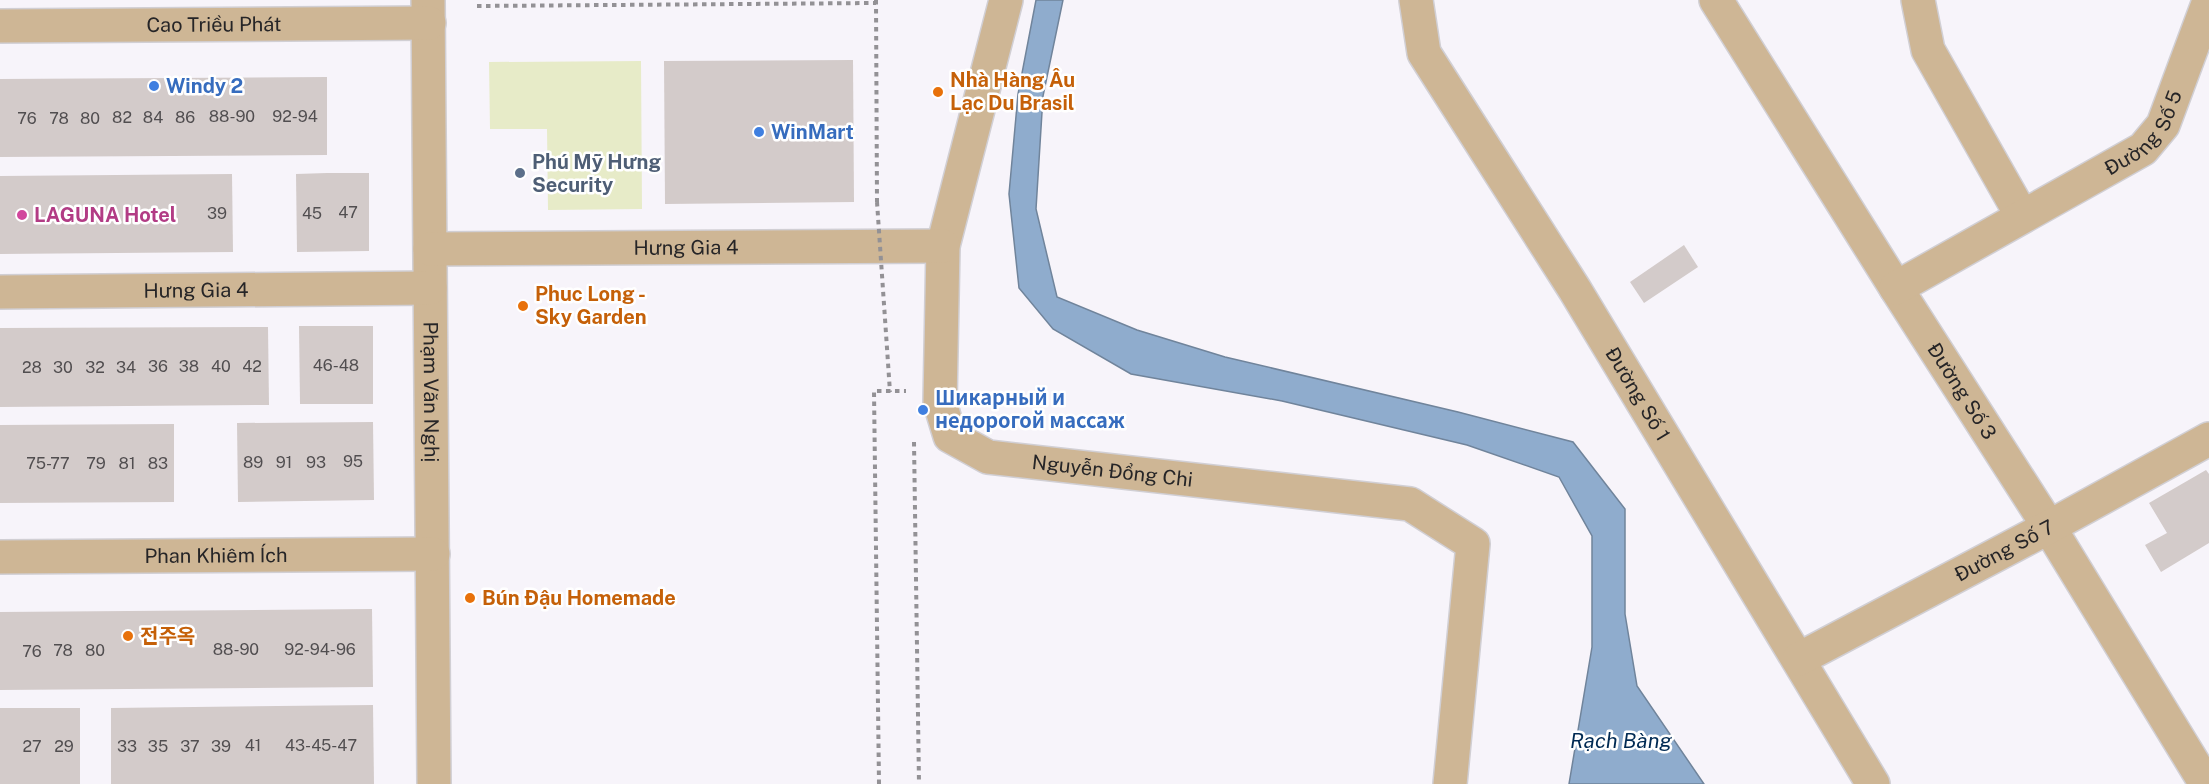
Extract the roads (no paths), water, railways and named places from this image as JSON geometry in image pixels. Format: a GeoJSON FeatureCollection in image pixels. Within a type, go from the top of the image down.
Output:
{"type":"FeatureCollection","features":[{"type":"Feature","properties":{"kind":"street","name":"Nguyễn Đổng Chi"},"geometry":{"type":"LineString","coordinates":[[1006,0],[943,246],[940,404],[950,436],[988,457],[1410,504],[1473,544],[1450,784]]}},
{"type":"Feature","properties":{"kind":"street","name":"Đường Số 1"},"geometry":{"type":"LineString","coordinates":[[1416,0],[1424,52],[1575,290],[1873,784]]}},
{"type":"Feature","properties":{"kind":"street","name":"Đường Số 3"},"geometry":{"type":"LineString","coordinates":[[1716,0],[2049,527],[2206,784]]}},
{"type":"Feature","properties":{"kind":"street"},"geometry":{"type":"LineString","coordinates":[[1918,0],[1928,50],[2022,216]]}},
{"type":"Feature","properties":{"kind":"street","name":"Đường Số 5"},"geometry":{"type":"LineString","coordinates":[[1896,288],[2143,149],[2163,125],[2209,1]]}},
{"type":"Feature","properties":{"kind":"street","name":"Cao Triều Phát"},"geometry":{"type":"LineString","coordinates":[[0,26],[428,11]]}},
{"type":"Feature","properties":{"kind":"street","name":"Phạm Văn Nghị"},"geometry":{"type":"LineString","coordinates":[[428,11],[434,784]]}},
{"type":"Feature","properties":{"kind":"street","name":"Hưng Gia 4"},"geometry":{"type":"LineString","coordinates":[[430,249],[943,246]]}},
{"type":"Feature","properties":{"kind":"street","name":"Hưng Gia 4"},"geometry":{"type":"LineString","coordinates":[[0,291],[430,288]]}},
{"type":"Feature","properties":{"kind":"street","name":"Đường Số 7"},"geometry":{"type":"LineString","coordinates":[[1799,659],[2209,440]]}},
{"type":"Feature","properties":{"kind":"street","name":"Phan Khiêm Ích"},"geometry":{"type":"LineString","coordinates":[[0,557],[432,554]]}},
{"type":"Feature","properties":{"kind":"water","name":"Rạch Bàng"},"geometry":{"type":"Polygon","coordinates":[[[1036,0],[1063,0],[1043,96],[1036,209],[1057,297],[1137,330],[1225,357],[1458,412],[1573,442],[1625,509],[1625,614],[1637,686],[1704,784],[1569,784],[1592,647],[1592,536],[1559,477],[1467,445],[1282,401],[1131,374],[1053,329],[1019,288],[1009,194],[1018,94],[1036,0]]]}},
{"type":"Feature","properties":{"kind":"place","name":"Windy 2"},"geometry":{"type":"Point","coordinates":[154,86]}},
{"type":"Feature","properties":{"kind":"place","name":"Nhà Hàng Âu Lạc Du Brasil"},"geometry":{"type":"Point","coordinates":[938,92]}},
{"type":"Feature","properties":{"kind":"place","name":"WinMart"},"geometry":{"type":"Point","coordinates":[759,132]}},
{"type":"Feature","properties":{"kind":"place","name":"Phú Mỹ Hưng Security"},"geometry":{"type":"Point","coordinates":[520,173]}},
{"type":"Feature","properties":{"kind":"place","name":"LAGUNA Hotel"},"geometry":{"type":"Point","coordinates":[22,215]}},
{"type":"Feature","properties":{"kind":"place","name":"Phuc Long - Sky Garden"},"geometry":{"type":"Point","coordinates":[523,306]}},
{"type":"Feature","properties":{"kind":"place","name":"Шикарный и недорогой массаж"},"geometry":{"type":"Point","coordinates":[923,410]}},
{"type":"Feature","properties":{"kind":"place","name":"Bún Đậu Homemade"},"geometry":{"type":"Point","coordinates":[470,598]}},
{"type":"Feature","properties":{"kind":"place","name":"전주옥"},"geometry":{"type":"Point","coordinates":[128,636]}}]}
